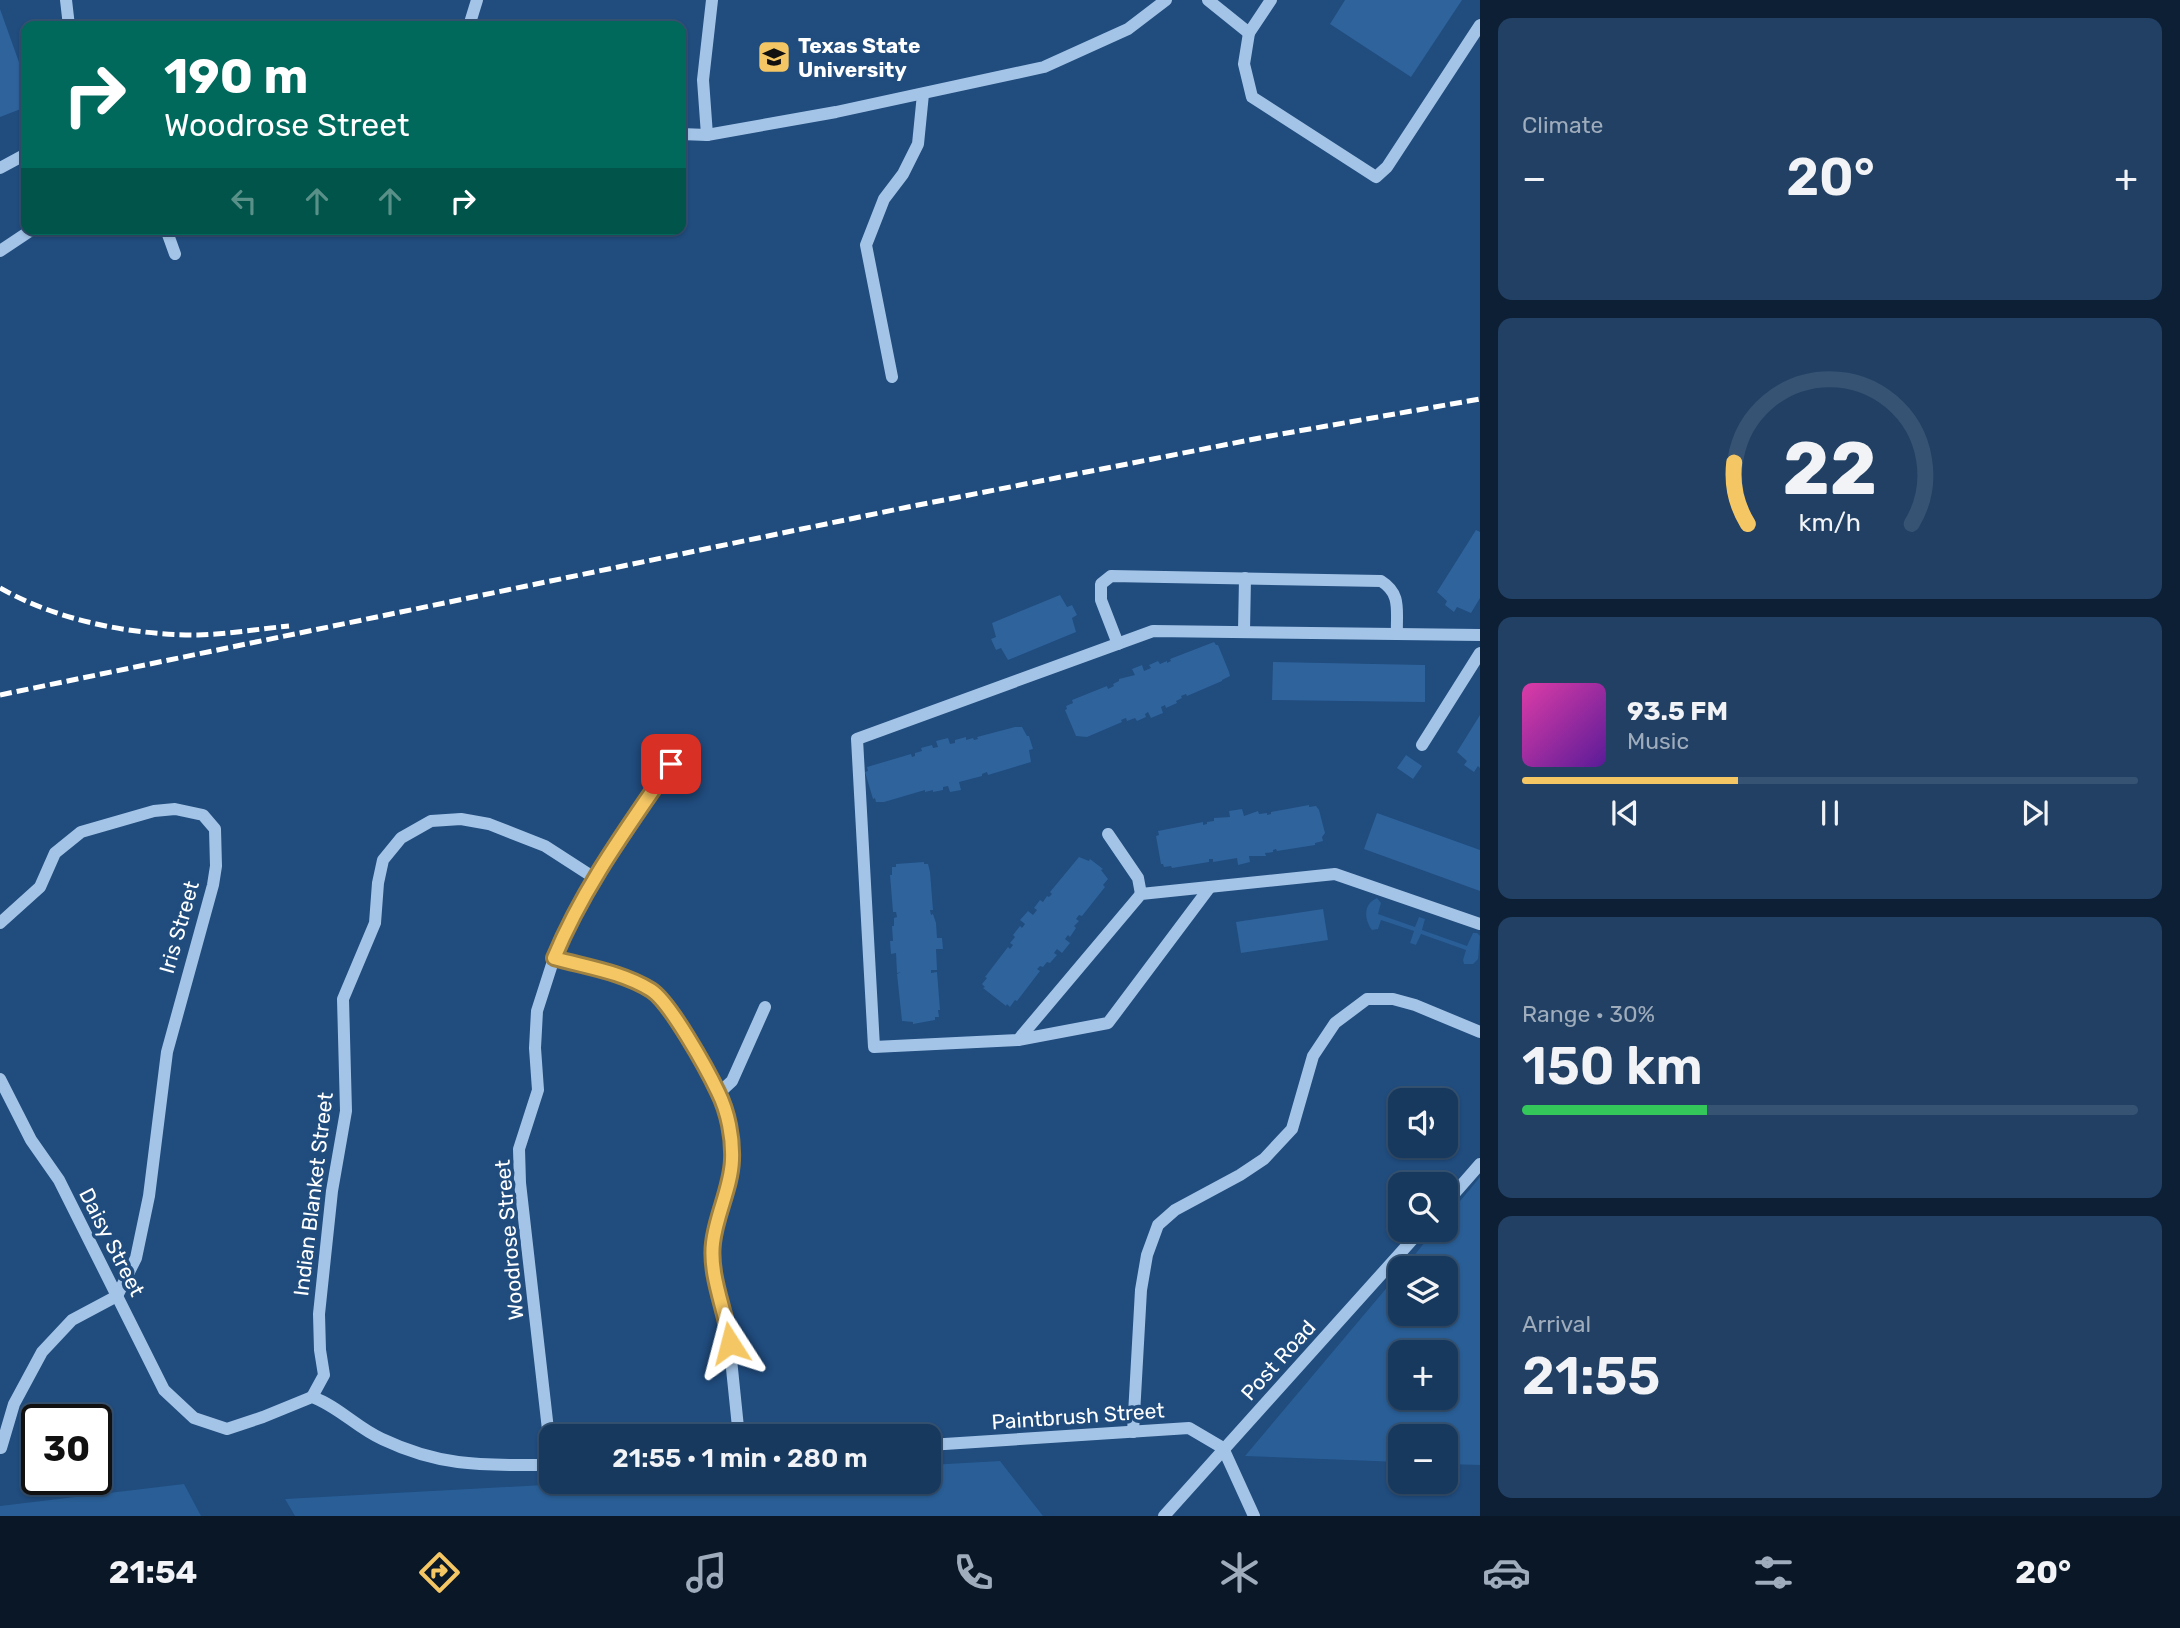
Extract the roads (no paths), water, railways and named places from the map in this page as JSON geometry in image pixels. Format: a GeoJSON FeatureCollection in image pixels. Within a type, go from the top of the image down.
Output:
{"type":"FeatureCollection","features":[{"type":"Feature","properties":{"kind":"street"},"geometry":{"type":"LineString","coordinates":[[66,0],[68,21]]}},
{"type":"Feature","properties":{"kind":"street"},"geometry":{"type":"LineString","coordinates":[[471,21],[477,0]]}},
{"type":"Feature","properties":{"kind":"street"},"geometry":{"type":"LineString","coordinates":[[707,135],[703,80],[712,0]]}},
{"type":"Feature","properties":{"kind":"street"},"geometry":{"type":"LineString","coordinates":[[686,134],[707,135],[923,94],[1044,67],[1128,29],[1166,0]]}},
{"type":"Feature","properties":{"kind":"street"},"geometry":{"type":"LineString","coordinates":[[1208,0],[1249,33]]}},
{"type":"Feature","properties":{"kind":"street"},"geometry":{"type":"LineString","coordinates":[[1271,0],[1249,33],[1244,64],[1252,97],[1376,177],[1387,167],[1480,25]]}},
{"type":"Feature","properties":{"kind":"street"},"geometry":{"type":"LineString","coordinates":[[892,377],[866,246],[884,199],[903,174],[918,144],[923,94]]}},
{"type":"Feature","properties":{"kind":"street"},"geometry":{"type":"LineString","coordinates":[[0,168],[21,157]]}},
{"type":"Feature","properties":{"kind":"street"},"geometry":{"type":"LineString","coordinates":[[0,251],[24,235]]}},
{"type":"Feature","properties":{"kind":"street"},"geometry":{"type":"LineString","coordinates":[[168,235],[175,254]]}},
{"type":"Feature","properties":{"kind":"street"},"geometry":{"type":"LineString","coordinates":[[1118,644],[1101,600],[1101,584],[1111,576],[1381,581],[1391,588],[1396,598],[1397,634]]}},
{"type":"Feature","properties":{"kind":"street"},"geometry":{"type":"LineString","coordinates":[[1244,631],[1245,578]]}},
{"type":"Feature","properties":{"kind":"street"},"geometry":{"type":"LineString","coordinates":[[1210,887],[1108,1023],[1018,1040],[874,1047],[857,739],[1153,631],[1480,635]]}},
{"type":"Feature","properties":{"kind":"street"},"geometry":{"type":"LineString","coordinates":[[1422,745],[1480,653]]}},
{"type":"Feature","properties":{"kind":"street","name":"Woodrose Street"},"geometry":{"type":"LineString","coordinates":[[547,1424],[524,1226],[519,1149],[538,1090],[535,1048],[537,1011],[567,926],[593,877],[671,764]]}},
{"type":"Feature","properties":{"kind":"street","name":"Iris Street"},"geometry":{"type":"LineString","coordinates":[[0,923],[40,887],[55,853],[81,832],[154,811],[175,809],[203,815],[215,829],[216,866],[213,885],[183,985],[167,1052],[149,1196],[136,1258],[117,1296]]}},
{"type":"Feature","properties":{"kind":"street","name":"Indian Blanket Street"},"geometry":{"type":"LineString","coordinates":[[312,1398],[324,1375],[319,1314],[332,1191],[346,1111],[343,999],[375,923],[383,860],[401,838],[431,821],[461,819],[489,824],[545,846],[593,877]]}},
{"type":"Feature","properties":{"kind":"street"},"geometry":{"type":"LineString","coordinates":[[1108,834],[1139,878],[1141,894]]}},
{"type":"Feature","properties":{"kind":"street"},"geometry":{"type":"LineString","coordinates":[[1018,1040],[1141,894],[1335,874],[1480,924]]}},
{"type":"Feature","properties":{"kind":"street"},"geometry":{"type":"LineString","coordinates":[[554,958],[630,978],[654,992],[668,1006],[719,1093],[730,1131],[732,1161],[712,1244],[715,1277],[727,1320],[738,1424]]}},
{"type":"Feature","properties":{"kind":"street"},"geometry":{"type":"LineString","coordinates":[[1133,1432],[1141,1290],[1147,1255],[1158,1226],[1175,1210],[1264,1159],[1292,1129],[1313,1056],[1335,1023],[1367,999],[1393,999],[1415,1005],[1480,1032]]}},
{"type":"Feature","properties":{"kind":"street"},"geometry":{"type":"LineString","coordinates":[[719,1093],[732,1081],[765,1007]]}},
{"type":"Feature","properties":{"kind":"street","name":"Daisy Street"},"geometry":{"type":"LineString","coordinates":[[0,1079],[31,1140],[59,1180],[164,1390],[194,1418],[227,1429],[312,1398]]}},
{"type":"Feature","properties":{"kind":"street"},"geometry":{"type":"LineString","coordinates":[[1458,1189],[1480,1164]]}},
{"type":"Feature","properties":{"kind":"street","name":"Post Road"},"geometry":{"type":"LineString","coordinates":[[1164,1516],[1410,1242]]}},
{"type":"Feature","properties":{"kind":"street"},"geometry":{"type":"LineString","coordinates":[[1,1448],[14,1404],[42,1352],[72,1320],[117,1296]]}},
{"type":"Feature","properties":{"kind":"street"},"geometry":{"type":"LineString","coordinates":[[312,1398],[327,1403],[379,1438],[421,1456],[468,1465],[539,1465]]}},
{"type":"Feature","properties":{"kind":"street","name":"Paintbrush Street"},"geometry":{"type":"LineString","coordinates":[[941,1445],[1189,1428],[1223,1448]]}},
{"type":"Feature","properties":{"kind":"street"},"geometry":{"type":"LineString","coordinates":[[1223,1448],[1254,1516]]}},
{"type":"Feature","properties":{"kind":"railway"},"geometry":{"type":"LineString","coordinates":[[0,695],[908,507],[1270,436],[1480,399]]}},
{"type":"Feature","properties":{"kind":"railway"},"geometry":{"type":"LineString","coordinates":[[0,588],[46,609],[121,629],[198,635],[289,626]]}},
{"type":"Feature","properties":{"kind":"place","name":"Texas State University"},"geometry":{"type":"Point","coordinates":[774,57]}}]}
